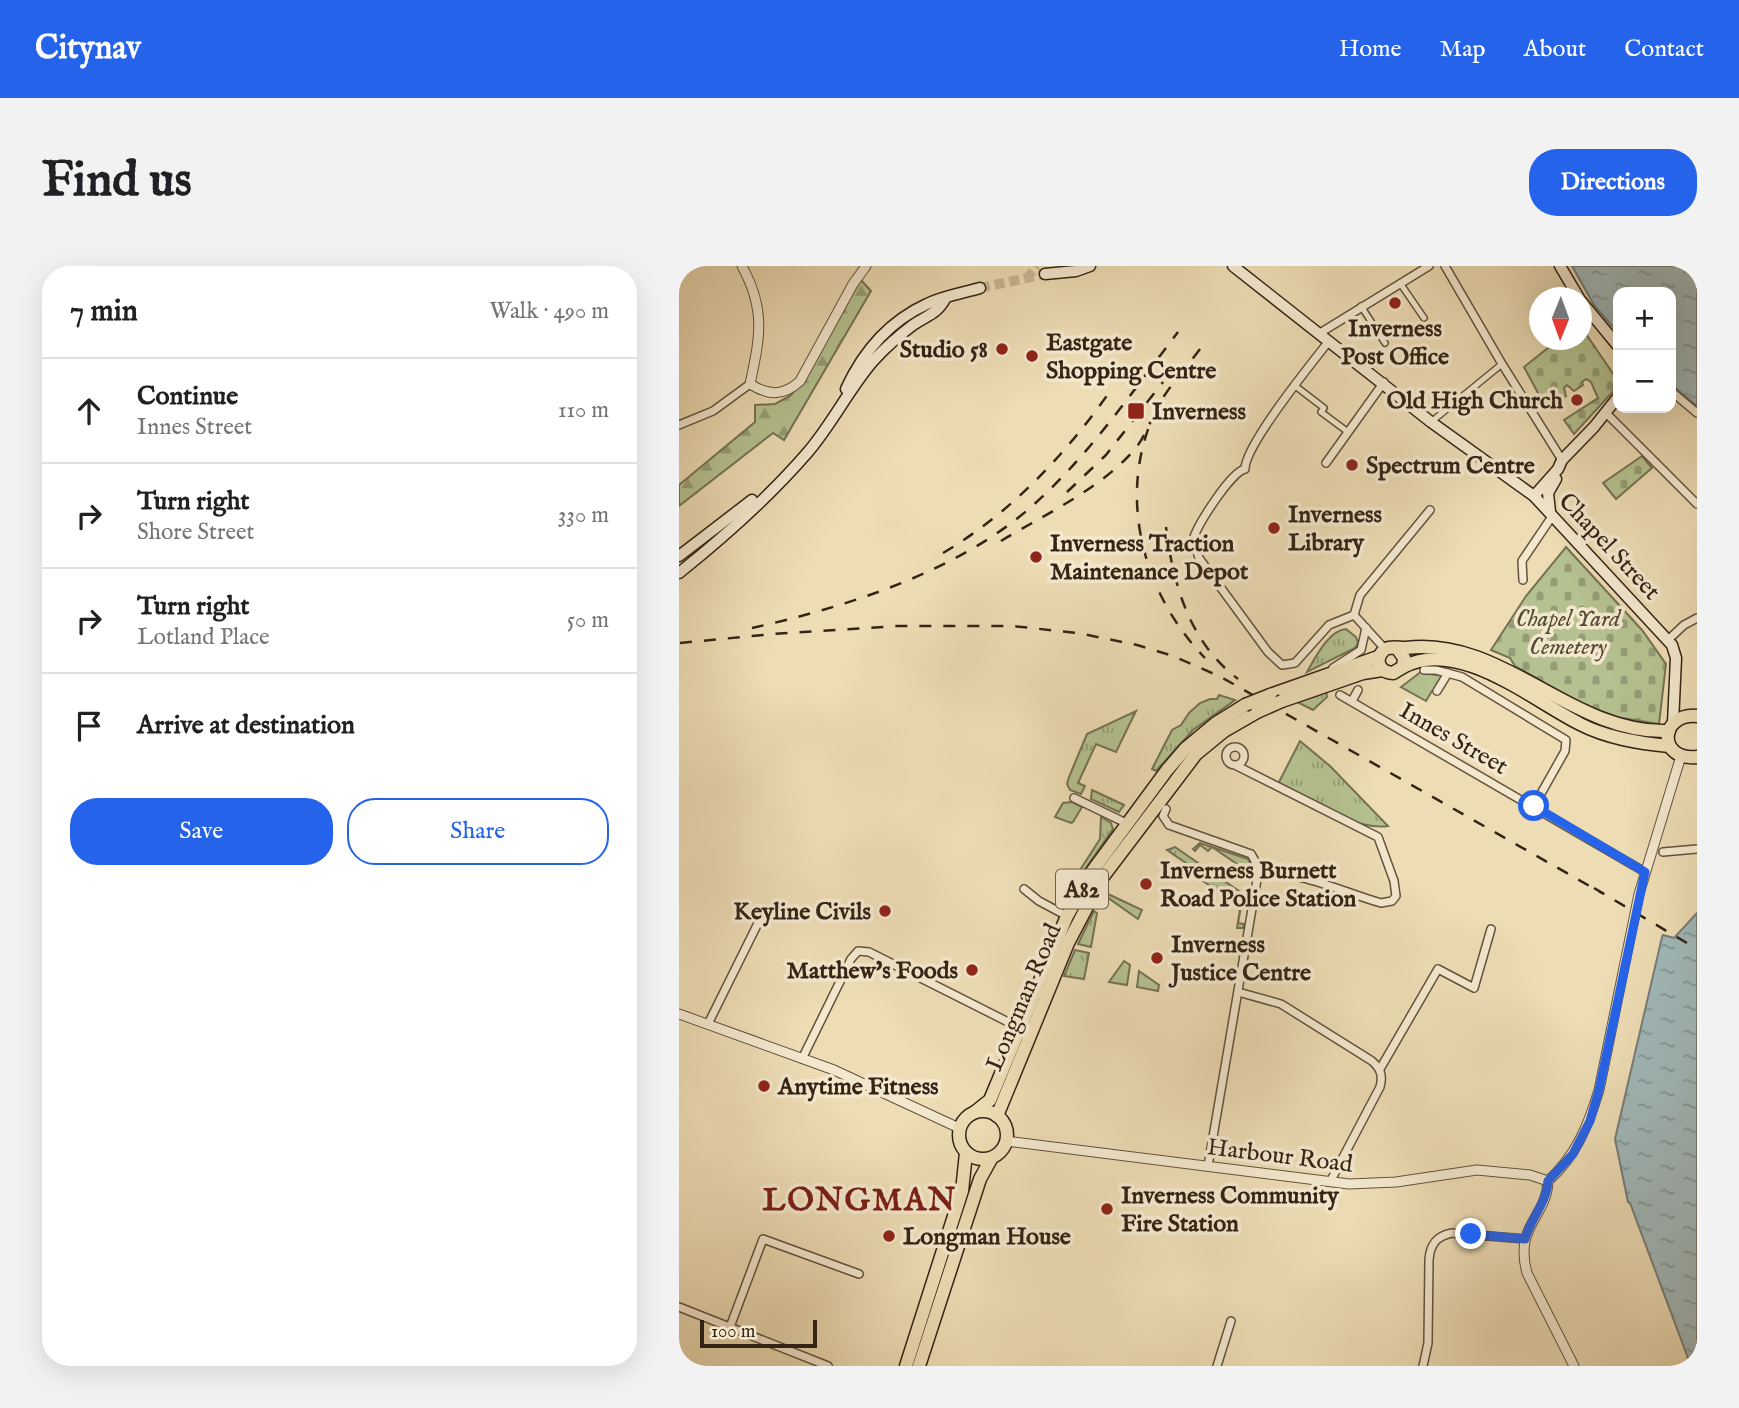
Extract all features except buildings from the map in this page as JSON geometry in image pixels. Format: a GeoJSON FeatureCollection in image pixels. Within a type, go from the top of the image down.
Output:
{"type":"FeatureCollection","features":[{"type":"Feature","properties":{"kind":"highway","name":"A82"},"geometry":{"type":"LineString","coordinates":[[1320,676],[1387,651],[1422,646],[1443,647],[1471,655],[1611,723],[1649,732],[1671,727]]}},
{"type":"Feature","properties":{"kind":"highway"},"geometry":{"type":"LineString","coordinates":[[1382,670],[1378,664],[1387,651],[1404,658],[1403,667]]}},
{"type":"Feature","properties":{"kind":"highway","name":"A82"},"geometry":{"type":"LineString","coordinates":[[1382,670],[1393,673],[1415,660],[1428,658],[1466,664],[1489,673],[1582,725],[1625,739],[1669,746]]}},
{"type":"Feature","properties":{"kind":"highway","name":"Longman Road"},"geometry":{"type":"LineString","coordinates":[[997,1116],[1068,943],[1101,878],[1196,754],[1224,731],[1257,712],[1363,673],[1382,670]]}},
{"type":"Feature","properties":{"kind":"highway","name":"Longman Road"},"geometry":{"type":"LineString","coordinates":[[975,1112],[990,1100],[1067,916],[1091,873],[1167,770],[1196,739],[1245,705],[1320,676]]}},
{"type":"Feature","properties":{"kind":"highway"},"geometry":{"type":"LineString","coordinates":[[1693,716],[1671,727],[1669,746],[1681,756],[1697,757]]}},
{"type":"Feature","properties":{"kind":"highway"},"geometry":{"type":"LineString","coordinates":[[960,1128],[959,1142],[966,1153],[978,1159],[998,1155],[1006,1142],[1006,1127],[997,1116],[983,1111],[975,1112]]}},
{"type":"Feature","properties":{"kind":"highway","name":"A82"},"geometry":{"type":"LineString","coordinates":[[960,1128],[968,1116],[975,1112]]}},
{"type":"Feature","properties":{"kind":"highway"},"geometry":{"type":"LineString","coordinates":[[906,1366],[963,1191],[966,1153]]}},
{"type":"Feature","properties":{"kind":"highway"},"geometry":{"type":"LineString","coordinates":[[919,1366],[980,1180],[991,1158]]}},
{"type":"Feature","properties":{"kind":"main road"},"geometry":{"type":"LineString","coordinates":[[1045,274],[1058,269],[1090,266]]}},
{"type":"Feature","properties":{"kind":"main road","name":"Chapel Street"},"geometry":{"type":"LineString","coordinates":[[1233,266],[1384,382],[1431,422],[1534,496],[1668,639]]}},
{"type":"Feature","properties":{"kind":"main road"},"geometry":{"type":"LineString","coordinates":[[1560,266],[1573,287]]}},
{"type":"Feature","properties":{"kind":"main road"},"geometry":{"type":"LineString","coordinates":[[679,573],[788,474],[810,450],[872,363],[891,342],[938,311],[945,299],[980,288]]}},
{"type":"Feature","properties":{"kind":"main road"},"geometry":{"type":"LineString","coordinates":[[1592,314],[1613,340]]}},
{"type":"Feature","properties":{"kind":"main road"},"geometry":{"type":"LineString","coordinates":[[1534,496],[1613,404]]}},
{"type":"Feature","properties":{"kind":"main road"},"geometry":{"type":"LineString","coordinates":[[1551,513],[1548,493],[1556,481],[1560,464]]}},
{"type":"Feature","properties":{"kind":"main road"},"geometry":{"type":"LineString","coordinates":[[679,556],[788,474]]}},
{"type":"Feature","properties":{"kind":"main road"},"geometry":{"type":"LineString","coordinates":[[1668,639],[1676,657],[1671,727]]}},
{"type":"Feature","properties":{"kind":"main road"},"geometry":{"type":"LineString","coordinates":[[1674,702],[1693,716]]}},
{"type":"Feature","properties":{"kind":"street"},"geometry":{"type":"LineString","coordinates":[[679,425],[713,411],[750,384],[759,343],[760,321],[755,295],[742,266]]}},
{"type":"Feature","properties":{"kind":"street"},"geometry":{"type":"LineString","coordinates":[[750,384],[776,394],[792,389],[800,381],[866,266]]}},
{"type":"Feature","properties":{"kind":"street"},"geometry":{"type":"LineString","coordinates":[[1429,266],[1361,306],[1325,337],[1248,454],[1245,470],[1235,475],[1198,527],[1193,540],[1195,552],[1273,658],[1282,665],[1292,665],[1329,625],[1353,615],[1360,595],[1430,510]]}},
{"type":"Feature","properties":{"kind":"street"},"geometry":{"type":"LineString","coordinates":[[1445,266],[1560,464]]}},
{"type":"Feature","properties":{"kind":"street"},"geometry":{"type":"LineString","coordinates":[[1400,282],[1424,318]]}},
{"type":"Feature","properties":{"kind":"street"},"geometry":{"type":"LineString","coordinates":[[1361,306],[1385,343]]}},
{"type":"Feature","properties":{"kind":"street"},"geometry":{"type":"LineString","coordinates":[[1431,422],[1502,364]]}},
{"type":"Feature","properties":{"kind":"street"},"geometry":{"type":"LineString","coordinates":[[1326,463],[1384,382]]}},
{"type":"Feature","properties":{"kind":"street"},"geometry":{"type":"LineString","coordinates":[[1294,385],[1324,408],[1321,412],[1347,432]]}},
{"type":"Feature","properties":{"kind":"street"},"geometry":{"type":"LineString","coordinates":[[1676,395],[1697,413]]}},
{"type":"Feature","properties":{"kind":"street"},"geometry":{"type":"LineString","coordinates":[[1606,414],[1697,504]]}},
{"type":"Feature","properties":{"kind":"street"},"geometry":{"type":"LineString","coordinates":[[1523,580],[1523,561],[1551,513]]}},
{"type":"Feature","properties":{"kind":"street"},"geometry":{"type":"LineString","coordinates":[[1353,615],[1387,651]]}},
{"type":"Feature","properties":{"kind":"street"},"geometry":{"type":"LineString","coordinates":[[1668,639],[1697,618]]}},
{"type":"Feature","properties":{"kind":"street"},"geometry":{"type":"LineString","coordinates":[[1320,676],[1361,650],[1366,628]]}},
{"type":"Feature","properties":{"kind":"street"},"geometry":{"type":"LineString","coordinates":[[1425,670],[1462,677],[1566,740],[1565,751],[1534,806]]}},
{"type":"Feature","properties":{"kind":"street"},"geometry":{"type":"LineString","coordinates":[[1437,691],[1448,673]]}},
{"type":"Feature","properties":{"kind":"street"},"geometry":{"type":"LineString","coordinates":[[1352,701],[1358,690]]}},
{"type":"Feature","properties":{"kind":"street","name":"Innes Street"},"geometry":{"type":"LineString","coordinates":[[1340,695],[1645,872]]}},
{"type":"Feature","properties":{"kind":"street"},"geometry":{"type":"LineString","coordinates":[[1574,1366],[1527,1273],[1525,1239],[1532,1219],[1548,1194],[1548,1181],[1573,1154],[1590,1121],[1599,1090],[1645,872],[1681,756]]}},
{"type":"Feature","properties":{"kind":"street"},"geometry":{"type":"LineString","coordinates":[[1241,767],[1378,837],[1394,881],[1396,896],[1392,901],[1381,903],[1315,881],[1269,873],[1259,874]]}},
{"type":"Feature","properties":{"kind":"street"},"geometry":{"type":"LineString","coordinates":[[1074,798],[1126,823]]}},
{"type":"Feature","properties":{"kind":"street"},"geometry":{"type":"LineString","coordinates":[[1166,809],[1163,816],[1169,825],[1251,854],[1258,862],[1259,874],[1208,1166]]}},
{"type":"Feature","properties":{"kind":"street"},"geometry":{"type":"LineString","coordinates":[[1663,852],[1697,849]]}},
{"type":"Feature","properties":{"kind":"street","name":"Longman Road"},"geometry":{"type":"LineString","coordinates":[[1024,889],[1039,901],[1067,916]]}},
{"type":"Feature","properties":{"kind":"street"},"geometry":{"type":"LineString","coordinates":[[708,1024],[765,909]]}},
{"type":"Feature","properties":{"kind":"street"},"geometry":{"type":"LineString","coordinates":[[1380,1069],[1438,969],[1474,988],[1491,929]]}},
{"type":"Feature","properties":{"kind":"street"},"geometry":{"type":"LineString","coordinates":[[802,1059],[851,959],[858,951],[869,952],[1020,1028]]}},
{"type":"Feature","properties":{"kind":"street"},"geometry":{"type":"LineString","coordinates":[[1238,992],[1281,1004],[1372,1061],[1380,1069],[1380,1087],[1330,1182]]}},
{"type":"Feature","properties":{"kind":"street"},"geometry":{"type":"LineString","coordinates":[[679,1014],[856,1080],[960,1128]]}},
{"type":"Feature","properties":{"kind":"street","name":"Harbour Road"},"geometry":{"type":"LineString","coordinates":[[1006,1142],[1330,1182],[1395,1182],[1477,1170],[1530,1175],[1548,1181]]}},
{"type":"Feature","properties":{"kind":"street"},"geometry":{"type":"LineString","coordinates":[[1423,1366],[1428,1343],[1430,1251],[1440,1237],[1452,1233],[1525,1239]]}},
{"type":"Feature","properties":{"kind":"street"},"geometry":{"type":"LineString","coordinates":[[730,1327],[763,1239],[859,1274]]}},
{"type":"Feature","properties":{"kind":"street"},"geometry":{"type":"LineString","coordinates":[[679,1307],[828,1366]]}},
{"type":"Feature","properties":{"kind":"street"},"geometry":{"type":"LineString","coordinates":[[1217,1366],[1231,1321]]}},
{"type":"Feature","properties":{"kind":"green space"},"geometry":{"type":"Polygon","coordinates":[[[861,280],[871,291],[784,440],[773,433],[679,506],[679,485],[755,422],[755,405],[775,404],[790,396],[806,378],[832,325],[861,280]]]}},
{"type":"Feature","properties":{"kind":"green space"},"geometry":{"type":"Polygon","coordinates":[[[1592,343],[1613,374],[1613,391],[1574,434],[1564,420],[1598,398],[1591,382],[1586,379],[1582,382],[1583,385],[1574,391],[1567,385],[1564,388],[1566,396],[1546,408],[1524,367],[1545,350],[1592,350],[1592,343]]]}},
{"type":"Feature","properties":{"kind":"green space"},"geometry":{"type":"Polygon","coordinates":[[[1642,456],[1652,468],[1616,499],[1603,483],[1642,456]]]}},
{"type":"Feature","properties":{"kind":"green space","name":"Chapel Yard Cemetery"},"geometry":{"type":"Polygon","coordinates":[[[1566,547],[1642,630],[1666,664],[1659,724],[1616,717],[1579,702],[1515,666],[1510,658],[1491,650],[1526,596],[1566,547]]]}},
{"type":"Feature","properties":{"kind":"green space"},"geometry":{"type":"Polygon","coordinates":[[[1346,629],[1356,637],[1358,643],[1355,648],[1307,672],[1328,639],[1346,629]]]}},
{"type":"Feature","properties":{"kind":"green space"},"geometry":{"type":"Polygon","coordinates":[[[1422,671],[1443,676],[1426,701],[1401,687],[1422,671]]]}},
{"type":"Feature","properties":{"kind":"green space"},"geometry":{"type":"Polygon","coordinates":[[[1326,691],[1327,697],[1313,710],[1297,702],[1326,691]]]}},
{"type":"Feature","properties":{"kind":"green space"},"geometry":{"type":"Polygon","coordinates":[[[1219,695],[1235,700],[1193,730],[1156,771],[1152,769],[1172,730],[1181,725],[1200,703],[1217,699],[1219,695]]]}},
{"type":"Feature","properties":{"kind":"green space"},"geometry":{"type":"Polygon","coordinates":[[[1136,711],[1116,752],[1096,744],[1078,783],[1085,786],[1081,794],[1070,790],[1067,784],[1069,777],[1087,734],[1136,711]]]}},
{"type":"Feature","properties":{"kind":"green space"},"geometry":{"type":"Polygon","coordinates":[[[1300,741],[1330,766],[1388,826],[1361,824],[1346,819],[1278,784],[1300,741]]]}},
{"type":"Feature","properties":{"kind":"green space"},"geometry":{"type":"Polygon","coordinates":[[[1092,790],[1124,805],[1119,812],[1091,799],[1092,790]]]}},
{"type":"Feature","properties":{"kind":"green space"},"geometry":{"type":"Polygon","coordinates":[[[1072,802],[1082,807],[1073,822],[1055,817],[1063,803],[1072,802]]]}},
{"type":"Feature","properties":{"kind":"green space"},"geometry":{"type":"Polygon","coordinates":[[[1101,817],[1111,823],[1113,829],[1084,871],[1080,870],[1100,839],[1101,817]]]}},
{"type":"Feature","properties":{"kind":"green space"},"geometry":{"type":"Polygon","coordinates":[[[1200,843],[1212,847],[1208,851],[1200,845],[1195,851],[1193,849],[1200,843]]]}},
{"type":"Feature","properties":{"kind":"green space"},"geometry":{"type":"Polygon","coordinates":[[[1175,847],[1249,898],[1248,902],[1242,901],[1238,923],[1244,924],[1243,928],[1237,928],[1240,909],[1238,905],[1200,879],[1199,872],[1167,850],[1175,847]]]}},
{"type":"Feature","properties":{"kind":"green space"},"geometry":{"type":"Polygon","coordinates":[[[1212,847],[1248,859],[1253,867],[1252,876],[1248,876],[1250,873],[1212,847]]]}},
{"type":"Feature","properties":{"kind":"green space"},"geometry":{"type":"Polygon","coordinates":[[[1108,894],[1142,910],[1138,919],[1107,897],[1108,894]]]}},
{"type":"Feature","properties":{"kind":"green space"},"geometry":{"type":"Polygon","coordinates":[[[1094,911],[1097,913],[1091,947],[1078,944],[1094,911]]]}},
{"type":"Feature","properties":{"kind":"green space"},"geometry":{"type":"Polygon","coordinates":[[[1075,950],[1089,953],[1084,979],[1064,976],[1075,950]]]}},
{"type":"Feature","properties":{"kind":"green space"},"geometry":{"type":"Polygon","coordinates":[[[1124,961],[1130,965],[1127,985],[1109,982],[1124,961]]]}},
{"type":"Feature","properties":{"kind":"green space"},"geometry":{"type":"Polygon","coordinates":[[[1139,971],[1159,985],[1158,991],[1137,987],[1139,971]]]}},
{"type":"Feature","properties":{"kind":"water"},"geometry":{"type":"Polygon","coordinates":[[[1572,266],[1697,266],[1697,406],[1676,388],[1676,287],[1613,287],[1613,327],[1592,301],[1592,287],[1584,287],[1572,266]]]}},
{"type":"Feature","properties":{"kind":"water"},"geometry":{"type":"Polygon","coordinates":[[[1697,913],[1697,1366],[1691,1366],[1628,1202],[1615,1139],[1662,937],[1674,938],[1697,913]]]}},
{"type":"Feature","properties":{"kind":"tunnel"},"geometry":{"type":"LineString","coordinates":[[1027,278],[1037,266]]}},
{"type":"Feature","properties":{"kind":"tunnel"},"geometry":{"type":"LineString","coordinates":[[980,288],[1045,274]]}},
{"type":"Feature","properties":{"kind":"railway"},"geometry":{"type":"LineString","coordinates":[[752,628],[862,598],[899,584],[935,568],[1002,530],[1031,507],[1072,467],[1178,332]]}},
{"type":"Feature","properties":{"kind":"railway"},"geometry":{"type":"LineString","coordinates":[[1200,349],[1156,410],[1144,442],[1138,475],[1137,508],[1151,573],[1165,604],[1183,632],[1205,658]]}},
{"type":"Feature","properties":{"kind":"railway"},"geometry":{"type":"LineString","coordinates":[[1067,492],[1106,455],[1163,382]]}},
{"type":"Feature","properties":{"kind":"railway"},"geometry":{"type":"LineString","coordinates":[[943,553],[992,519],[1036,481],[1075,437],[1111,390]]}},
{"type":"Feature","properties":{"kind":"railway"},"geometry":{"type":"LineString","coordinates":[[1001,541],[1072,500],[1122,463],[1144,436],[1156,411]]}},
{"type":"Feature","properties":{"kind":"railway"},"geometry":{"type":"LineString","coordinates":[[1166,527],[1173,570],[1187,611],[1207,648],[1221,665],[1238,679]]}},
{"type":"Feature","properties":{"kind":"railway"},"geometry":{"type":"LineString","coordinates":[[680,643],[897,626],[1012,626],[1078,633],[1137,645],[1173,656],[1221,677],[1602,893]]}},
{"type":"Feature","properties":{"kind":"railway"},"geometry":{"type":"LineString","coordinates":[[1594,888],[1697,949]]}},
{"type":"Feature","properties":{"kind":"place","name":"Inverness Post Office"},"geometry":{"type":"Point","coordinates":[1395,303]}},
{"type":"Feature","properties":{"kind":"place","name":"Studio 58"},"geometry":{"type":"Point","coordinates":[1002,349]}},
{"type":"Feature","properties":{"kind":"place","name":"Eastgate Shopping Centre"},"geometry":{"type":"Point","coordinates":[1032,356]}},
{"type":"Feature","properties":{"kind":"place","name":"Old High Church"},"geometry":{"type":"Point","coordinates":[1577,400]}},
{"type":"Feature","properties":{"kind":"place","name":"Inverness"},"geometry":{"type":"Point","coordinates":[1136,411]}},
{"type":"Feature","properties":{"kind":"place","name":"Spectrum Centre"},"geometry":{"type":"Point","coordinates":[1352,465]}},
{"type":"Feature","properties":{"kind":"place","name":"Inverness Library"},"geometry":{"type":"Point","coordinates":[1274,528]}},
{"type":"Feature","properties":{"kind":"place","name":"Inverness Traction Maintenance Depot"},"geometry":{"type":"Point","coordinates":[1036,557]}},
{"type":"Feature","properties":{"kind":"place","name":"Inverness Burnett Road Police Station"},"geometry":{"type":"Point","coordinates":[1146,884]}},
{"type":"Feature","properties":{"kind":"place","name":"Keyline Civils"},"geometry":{"type":"Point","coordinates":[885,911]}},
{"type":"Feature","properties":{"kind":"place","name":"Inverness Justice Centre"},"geometry":{"type":"Point","coordinates":[1157,958]}},
{"type":"Feature","properties":{"kind":"place","name":"Matthew's Foods"},"geometry":{"type":"Point","coordinates":[972,970]}},
{"type":"Feature","properties":{"kind":"place","name":"Anytime Fitness"},"geometry":{"type":"Point","coordinates":[764,1086]}},
{"type":"Feature","properties":{"kind":"place","name":"Inverness Community Fire Station"},"geometry":{"type":"Point","coordinates":[1107,1209]}},
{"type":"Feature","properties":{"kind":"place","name":"Longman House"},"geometry":{"type":"Point","coordinates":[889,1236]}},
{"type":"Feature","properties":{"kind":"district","name":"LONGMAN"},"geometry":{"type":"Point","coordinates":[860,1199]}},
{"type":"Feature","properties":{"kind":"route"},"geometry":{"type":"LineString","coordinates":[[1471,1234],[1525,1239],[1532,1219],[1548,1194],[1548,1181],[1582,1140],[1599,1090],[1645,872],[1534,806]]}}]}
